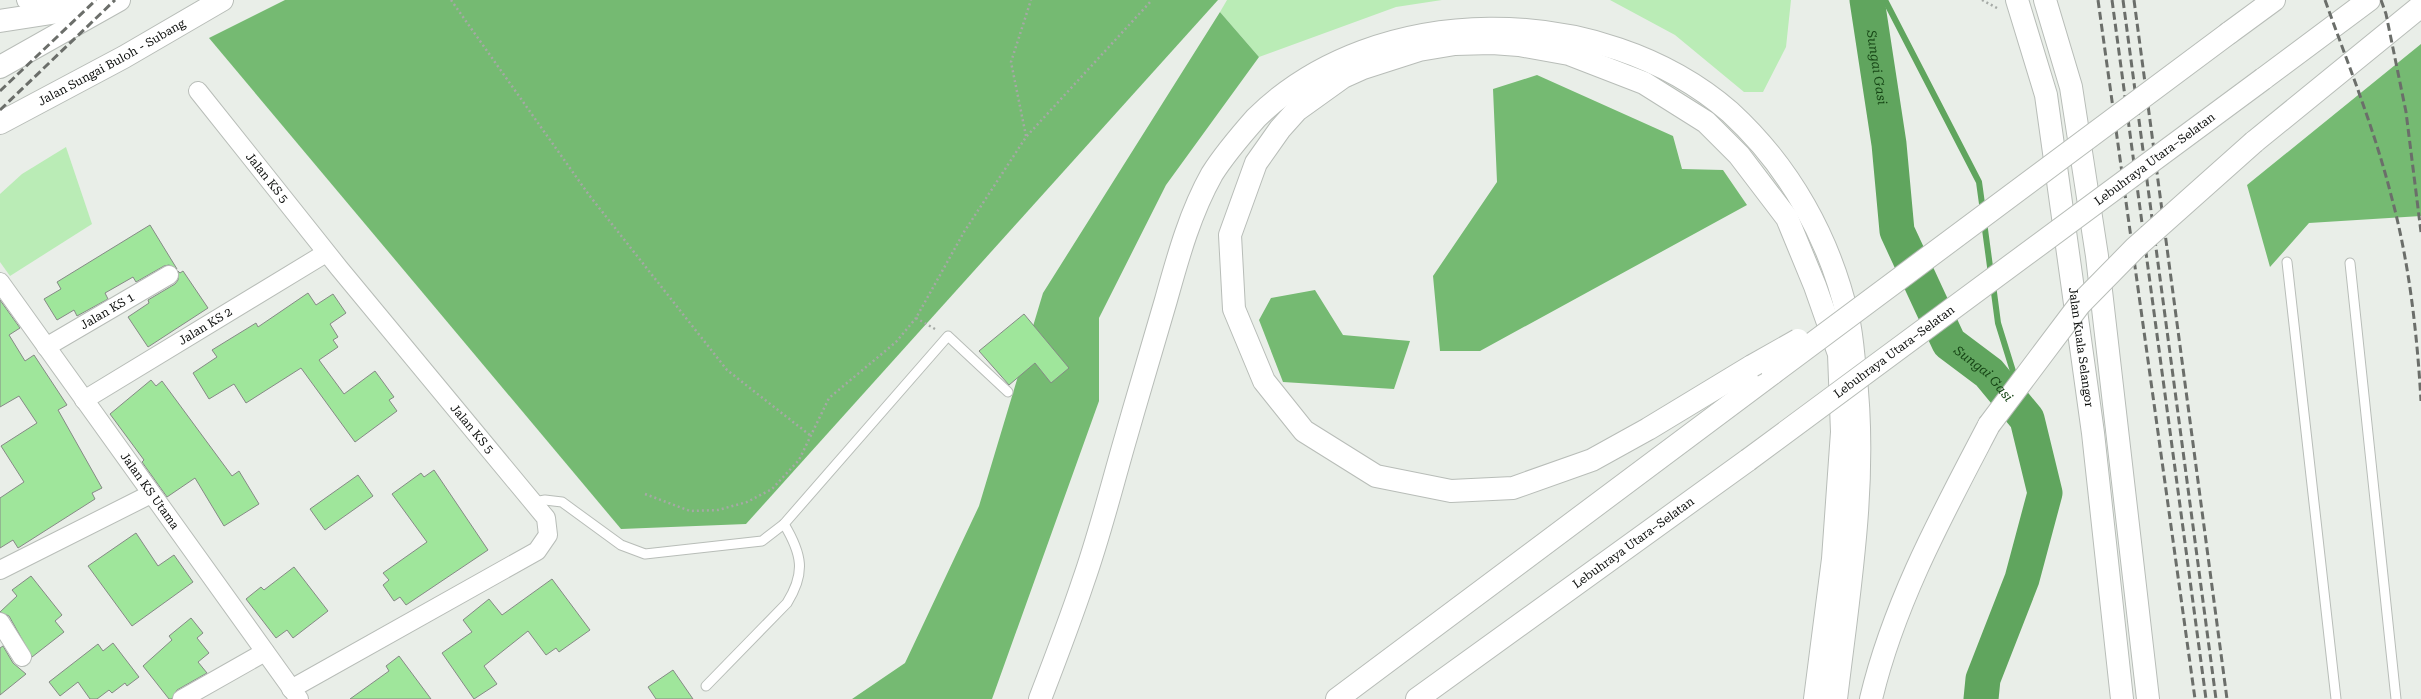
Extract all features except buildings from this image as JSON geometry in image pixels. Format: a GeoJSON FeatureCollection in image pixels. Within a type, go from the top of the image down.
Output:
{"type":"FeatureCollection","features":[{"type":"Feature","properties":{"kind":"main road"},"geometry":{"type":"LineString","coordinates":[[0,21],[84,8],[105,0]]}},
{"type":"Feature","properties":{"kind":"main road"},"geometry":{"type":"LineString","coordinates":[[0,67],[118,0]]}},
{"type":"Feature","properties":{"kind":"main road","name":"Jalan Sungai Buloh - Subang"},"geometry":{"type":"LineString","coordinates":[[3,124],[124,57],[222,0]]}},
{"type":"Feature","properties":{"kind":"main road","name":"Jalan Kuala Selangor"},"geometry":{"type":"LineString","coordinates":[[2017,0],[2046,95],[2094,433],[2122,699]]}},
{"type":"Feature","properties":{"kind":"main road"},"geometry":{"type":"LineString","coordinates":[[2045,0],[2070,88],[2097,256],[2148,699]]}},
{"type":"Feature","properties":{"kind":"main road"},"geometry":{"type":"LineString","coordinates":[[1337,699],[2274,0]]}},
{"type":"Feature","properties":{"kind":"main road","name":"Lebuhraya Utara–Selatan"},"geometry":{"type":"LineString","coordinates":[[1417,699],[1748,460],[2369,0]]}},
{"type":"Feature","properties":{"kind":"main road"},"geometry":{"type":"LineString","coordinates":[[1871,699],[1878,668],[1924,548],[1989,425],[2080,304],[2135,248],[2254,142],[2421,6]]}},
{"type":"Feature","properties":{"kind":"main road"},"geometry":{"type":"LineString","coordinates":[[1040,699],[1084,578],[1186,231],[1213,173],[1263,110],[1284,90],[1332,55],[1366,40],[1402,29],[1455,20],[1481,19],[1532,22],[1576,30],[1614,43],[1666,67],[1711,96],[1737,118],[1779,167],[1809,211],[1835,273],[1849,320],[1860,415],[1858,515],[1836,699]]}},
{"type":"Feature","properties":{"kind":"main road"},"geometry":{"type":"LineString","coordinates":[[1815,699],[1833,559],[1842,432],[1839,354],[1812,279],[1787,218],[1738,154],[1706,122],[1644,83],[1570,54],[1519,45],[1492,43],[1455,44],[1419,50],[1350,74],[1326,88],[1297,110],[1280,129],[1256,163],[1230,235],[1234,308],[1264,381],[1304,430],[1376,476],[1451,491],[1513,488],[1592,460],[1648,429],[1752,366],[1886,289]]}},
{"type":"Feature","properties":{"kind":"street"},"geometry":{"type":"LineString","coordinates":[[26,0],[30,3],[84,8]]}},
{"type":"Feature","properties":{"kind":"street","name":"Jalan KS 5"},"geometry":{"type":"LineString","coordinates":[[198,91],[326,253],[546,518],[548,534],[537,551],[295,694]]}},
{"type":"Feature","properties":{"kind":"street","name":"Jalan KS 2"},"geometry":{"type":"LineString","coordinates":[[84,400],[326,253]]}},
{"type":"Feature","properties":{"kind":"street","name":"Jalan KS 1"},"geometry":{"type":"LineString","coordinates":[[46,348],[169,275]]}},
{"type":"Feature","properties":{"kind":"street","name":"Jalan KS Utama"},"geometry":{"type":"LineString","coordinates":[[0,282],[295,694]]}},
{"type":"Feature","properties":{"kind":"street"},"geometry":{"type":"LineString","coordinates":[[0,570],[151,494]]}},
{"type":"Feature","properties":{"kind":"street"},"geometry":{"type":"LineString","coordinates":[[0,622],[22,657]]}},
{"type":"Feature","properties":{"kind":"street"},"geometry":{"type":"LineString","coordinates":[[182,699],[265,652]]}},
{"type":"Feature","properties":{"kind":"lane"},"geometry":{"type":"LineString","coordinates":[[0,55],[28,52]]}},
{"type":"Feature","properties":{"kind":"lane"},"geometry":{"type":"LineString","coordinates":[[2287,262],[2336,699]]}},
{"type":"Feature","properties":{"kind":"lane"},"geometry":{"type":"LineString","coordinates":[[2350,263],[2396,699]]}},
{"type":"Feature","properties":{"kind":"lane"},"geometry":{"type":"LineString","coordinates":[[534,502],[545,500],[562,502],[621,545],[645,554],[762,541],[784,524],[948,336],[1008,392]]}},
{"type":"Feature","properties":{"kind":"lane"},"geometry":{"type":"LineString","coordinates":[[706,686],[787,603],[796,589],[800,577],[799,558],[795,541],[784,524]]}},
{"type":"Feature","properties":{"kind":"path"},"geometry":{"type":"LineString","coordinates":[[451,0],[589,195],[727,370],[810,436]]}},
{"type":"Feature","properties":{"kind":"path"},"geometry":{"type":"LineString","coordinates":[[1026,136],[1011,62],[1031,0]]}},
{"type":"Feature","properties":{"kind":"path"},"geometry":{"type":"LineString","coordinates":[[645,494],[690,511],[718,510],[747,502],[772,489],[799,460],[829,398],[896,342],[916,318],[964,232],[1026,136],[1152,0]]}},
{"type":"Feature","properties":{"kind":"path"},"geometry":{"type":"LineString","coordinates":[[916,318],[948,336]]}},
{"type":"Feature","properties":{"kind":"green space"},"geometry":{"type":"Polygon","coordinates":[[[285,0],[1218,0],[746,524],[621,529],[209,38],[285,0]]]}},
{"type":"Feature","properties":{"kind":"green space"},"geometry":{"type":"Polygon","coordinates":[[[1227,0],[1442,0],[1396,7],[1259,57],[1220,12],[1227,0]]]}},
{"type":"Feature","properties":{"kind":"green space"},"geometry":{"type":"Polygon","coordinates":[[[1610,0],[1791,0],[1786,47],[1763,92],[1744,92],[1675,35],[1610,0]]]}},
{"type":"Feature","properties":{"kind":"green space"},"geometry":{"type":"Polygon","coordinates":[[[1220,12],[1259,57],[1166,185],[1099,318],[1099,401],[992,699],[852,699],[905,663],[979,506],[1043,293],[1220,12]]]}},
{"type":"Feature","properties":{"kind":"green space"},"geometry":{"type":"Polygon","coordinates":[[[2421,44],[2421,216],[2309,223],[2270,267],[2247,185],[2421,44]]]}},
{"type":"Feature","properties":{"kind":"green space"},"geometry":{"type":"Polygon","coordinates":[[[1537,75],[1673,136],[1682,169],[1723,170],[1747,205],[1480,351],[1440,351],[1433,276],[1497,182],[1493,89],[1537,75]]]}},
{"type":"Feature","properties":{"kind":"green space"},"geometry":{"type":"Polygon","coordinates":[[[66,147],[92,224],[10,276],[0,262],[0,194],[22,174],[66,147]]]}},
{"type":"Feature","properties":{"kind":"green space"},"geometry":{"type":"Polygon","coordinates":[[[1315,290],[1343,335],[1410,341],[1394,389],[1283,382],[1259,320],[1271,298],[1315,290]]]}},
{"type":"Feature","properties":{"kind":"waterway","name":"Sungai Gasi"},"geometry":{"type":"LineString","coordinates":[[1867,0],[1889,144],[1897,231],[1949,343],[1989,373],[2027,419],[2045,493],[2022,579],[1983,679],[1981,699]]}},
{"type":"Feature","properties":{"kind":"waterway"},"geometry":{"type":"LineString","coordinates":[[1885,0],[1979,182],[1983,211]]}},
{"type":"Feature","properties":{"kind":"waterway"},"geometry":{"type":"LineString","coordinates":[[1984,222],[1991,274]]}},
{"type":"Feature","properties":{"kind":"waterway"},"geometry":{"type":"LineString","coordinates":[[1993,285],[1998,323],[2016,381]]}},
{"type":"Feature","properties":{"kind":"waterway"},"geometry":{"type":"LineString","coordinates":[[2019,394],[2027,419]]}},
{"type":"Feature","properties":{"kind":"railway"},"geometry":{"type":"LineString","coordinates":[[0,91],[96,0]]}},
{"type":"Feature","properties":{"kind":"railway"},"geometry":{"type":"LineString","coordinates":[[0,110],[115,0]]}},
{"type":"Feature","properties":{"kind":"railway"},"geometry":{"type":"LineString","coordinates":[[2098,0],[2195,699]]}},
{"type":"Feature","properties":{"kind":"railway"},"geometry":{"type":"LineString","coordinates":[[2112,0],[2206,699]]}},
{"type":"Feature","properties":{"kind":"railway"},"geometry":{"type":"LineString","coordinates":[[2123,0],[2216,699]]}},
{"type":"Feature","properties":{"kind":"railway"},"geometry":{"type":"LineString","coordinates":[[2134,0],[2227,699]]}},
{"type":"Feature","properties":{"kind":"railway"},"geometry":{"type":"LineString","coordinates":[[2325,0],[2369,121],[2384,170],[2403,245],[2411,297],[2421,401]]}},
{"type":"Feature","properties":{"kind":"railway"},"geometry":{"type":"LineString","coordinates":[[2381,0],[2386,14],[2406,112],[2421,232]]}}]}
